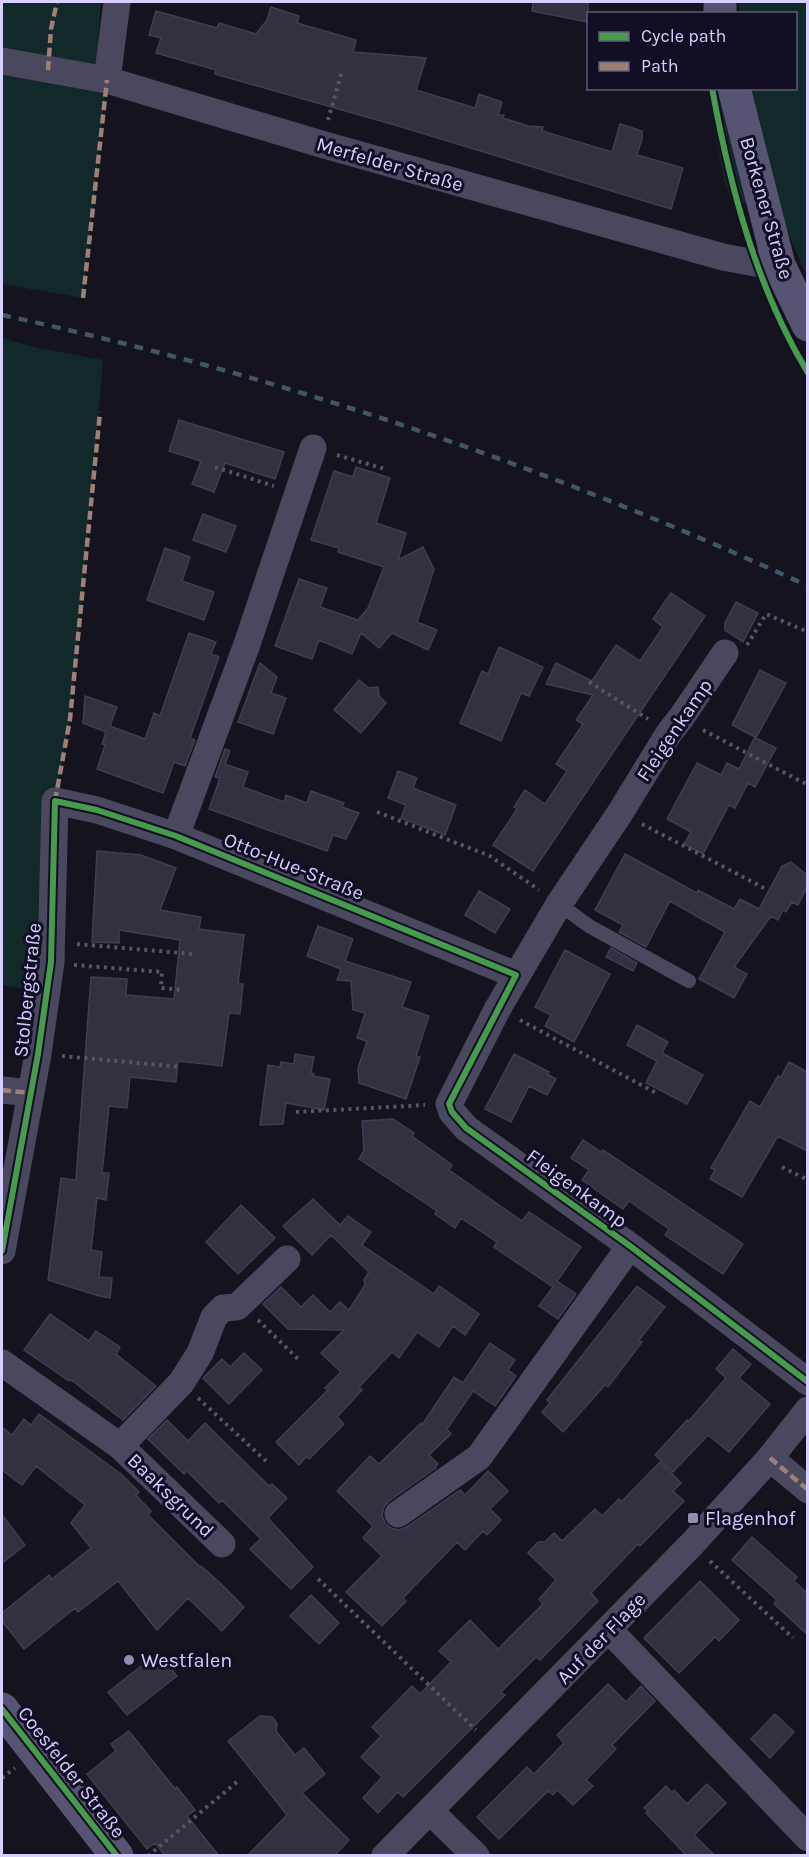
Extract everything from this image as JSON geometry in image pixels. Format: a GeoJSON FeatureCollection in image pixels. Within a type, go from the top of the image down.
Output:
{"type":"FeatureCollection","features":[{"type":"Feature","properties":{"kind":"street"},"geometry":{"type":"LineString","coordinates":[[107,81],[117,2]]}},
{"type":"Feature","properties":{"kind":"street","name":"Merfelder Straße"},"geometry":{"type":"LineString","coordinates":[[2,62],[107,81],[723,257],[779,265]]}},
{"type":"Feature","properties":{"kind":"street","name":"Borkener Straße"},"geometry":{"type":"LineString","coordinates":[[735,90],[779,265],[807,325]]}},
{"type":"Feature","properties":{"kind":"street"},"geometry":{"type":"LineString","coordinates":[[176,836],[246,647],[312,448]]}},
{"type":"Feature","properties":{"kind":"street","name":"Fleigenkamp"},"geometry":{"type":"LineString","coordinates":[[725,654],[675,726],[559,904],[516,975],[449,1104],[452,1112],[466,1128],[630,1246],[807,1382]]}},
{"type":"Feature","properties":{"kind":"street","name":"Otto-Hue-Straße"},"geometry":{"type":"LineString","coordinates":[[55,801],[97,810],[176,836],[516,975]]}},
{"type":"Feature","properties":{"kind":"street","name":"Stolbergstraße"},"geometry":{"type":"LineString","coordinates":[[2,1251],[38,1054],[51,952],[55,801]]}},
{"type":"Feature","properties":{"kind":"street"},"geometry":{"type":"LineString","coordinates":[[2,1090],[31,1093]]}},
{"type":"Feature","properties":{"kind":"street","name":"Fleigenkamp"},"geometry":{"type":"LineString","coordinates":[[398,1514],[479,1457],[630,1246]]}},
{"type":"Feature","properties":{"kind":"street","name":"Baaksgrund"},"geometry":{"type":"LineString","coordinates":[[120,1446],[181,1383],[200,1353],[214,1317],[223,1308],[237,1306],[287,1258]]}},
{"type":"Feature","properties":{"kind":"street","name":"Baaksgrund"},"geometry":{"type":"LineString","coordinates":[[2,1363],[120,1446],[222,1544]]}},
{"type":"Feature","properties":{"kind":"street","name":"Auf der Flage"},"geometry":{"type":"LineString","coordinates":[[385,1856],[693,1544],[770,1458],[807,1410]]}},
{"type":"Feature","properties":{"kind":"street"},"geometry":{"type":"LineString","coordinates":[[770,1458],[807,1490]]}},
{"type":"Feature","properties":{"kind":"street"},"geometry":{"type":"LineString","coordinates":[[609,1630],[807,1838]]}},
{"type":"Feature","properties":{"kind":"street","name":"Coesfelder Straße"},"geometry":{"type":"LineString","coordinates":[[2,1709],[117,1856]]}},
{"type":"Feature","properties":{"kind":"street"},"geometry":{"type":"LineString","coordinates":[[430,1811],[476,1856]]}},
{"type":"Feature","properties":{"kind":"lane"},"geometry":{"type":"LineString","coordinates":[[559,904],[589,926],[689,981]]}},
{"type":"Feature","properties":{"kind":"path"},"geometry":{"type":"LineString","coordinates":[[321,144],[342,71]]}},
{"type":"Feature","properties":{"kind":"path"},"geometry":{"type":"LineString","coordinates":[[312,448],[385,469]]}},
{"type":"Feature","properties":{"kind":"path"},"geometry":{"type":"LineString","coordinates":[[215,467],[297,494]]}},
{"type":"Feature","properties":{"kind":"path"},"geometry":{"type":"LineString","coordinates":[[725,654],[746,647],[766,614],[807,632]]}},
{"type":"Feature","properties":{"kind":"path"},"geometry":{"type":"LineString","coordinates":[[589,682],[675,726],[807,785]]}},
{"type":"Feature","properties":{"kind":"path"},"geometry":{"type":"LineString","coordinates":[[377,812],[490,856],[559,904]]}},
{"type":"Feature","properties":{"kind":"path"},"geometry":{"type":"LineString","coordinates":[[620,813],[764,888]]}},
{"type":"Feature","properties":{"kind":"path"},"geometry":{"type":"LineString","coordinates":[[51,952],[193,954]]}},
{"type":"Feature","properties":{"kind":"path"},"geometry":{"type":"LineString","coordinates":[[51,952],[162,972],[160,988],[181,990]]}},
{"type":"Feature","properties":{"kind":"path"},"geometry":{"type":"LineString","coordinates":[[498,1008],[658,1094]]}},
{"type":"Feature","properties":{"kind":"path"},"geometry":{"type":"LineString","coordinates":[[38,1054],[181,1067]]}},
{"type":"Feature","properties":{"kind":"path"},"geometry":{"type":"LineString","coordinates":[[296,1112],[449,1104]]}},
{"type":"Feature","properties":{"kind":"path"},"geometry":{"type":"LineString","coordinates":[[782,1167],[807,1180]]}},
{"type":"Feature","properties":{"kind":"path"},"geometry":{"type":"LineString","coordinates":[[237,1306],[253,1316],[298,1359]]}},
{"type":"Feature","properties":{"kind":"path"},"geometry":{"type":"LineString","coordinates":[[181,1383],[266,1461]]}},
{"type":"Feature","properties":{"kind":"path"},"geometry":{"type":"LineString","coordinates":[[693,1544],[793,1638]]}},
{"type":"Feature","properties":{"kind":"path"},"geometry":{"type":"LineString","coordinates":[[318,1579],[494,1747]]}},
{"type":"Feature","properties":{"kind":"path"},"geometry":{"type":"LineString","coordinates":[[148,1856],[237,1782]]}},
{"type":"Feature","properties":{"kind":"green space"},"geometry":{"type":"Polygon","coordinates":[[[2,2],[101,2],[96,71],[2,47],[2,2]]]}},
{"type":"Feature","properties":{"kind":"green space"},"geometry":{"type":"Polygon","coordinates":[[[738,2],[807,2],[807,276],[779,207],[750,90],[797,90],[797,12],[739,12],[738,2]]]}},
{"type":"Feature","properties":{"kind":"green space"},"geometry":{"type":"Polygon","coordinates":[[[2,71],[107,80],[83,298],[2,284],[2,71]]]}},
{"type":"Feature","properties":{"kind":"green space"},"geometry":{"type":"Polygon","coordinates":[[[707,90],[721,90],[747,201],[736,212],[724,180],[707,90]]]}},
{"type":"Feature","properties":{"kind":"green space"},"geometry":{"type":"Polygon","coordinates":[[[2,338],[38,348],[103,360],[70,719],[55,801],[47,992],[2,985],[2,338]]]}},
{"type":"Feature","properties":{"kind":"building"},"geometry":{"type":"Polygon","coordinates":[[[533,2],[588,2],[587,22],[532,11],[533,2]]]}},
{"type":"Feature","properties":{"kind":"building"},"geometry":{"type":"Polygon","coordinates":[[[271,7],[299,16],[297,23],[356,40],[353,52],[426,58],[416,90],[475,108],[479,94],[502,102],[498,115],[504,115],[503,118],[528,126],[543,127],[542,131],[612,152],[620,124],[642,131],[637,155],[683,168],[671,209],[395,125],[215,74],[216,70],[156,53],[161,38],[149,35],[156,11],[217,28],[219,23],[256,34],[267,20],[271,7]]]}},
{"type":"Feature","properties":{"kind":"building"},"geometry":{"type":"Polygon","coordinates":[[[179,420],[284,452],[275,479],[225,463],[214,492],[192,484],[201,461],[169,451],[179,420]]]}},
{"type":"Feature","properties":{"kind":"building"},"geometry":{"type":"Polygon","coordinates":[[[356,467],[390,478],[376,523],[406,533],[398,560],[423,547],[434,569],[417,622],[437,630],[428,650],[392,633],[379,648],[361,633],[352,654],[319,640],[312,659],[275,646],[299,579],[327,588],[320,607],[358,620],[368,608],[384,567],[338,552],[339,548],[311,540],[334,471],[353,477],[356,467]]]}},
{"type":"Feature","properties":{"kind":"building"},"geometry":{"type":"Polygon","coordinates":[[[203,514],[236,526],[226,552],[193,540],[203,514]]]}},
{"type":"Feature","properties":{"kind":"building"},"geometry":{"type":"Polygon","coordinates":[[[165,548],[190,557],[182,581],[214,592],[204,620],[147,600],[165,548]]]}},
{"type":"Feature","properties":{"kind":"building"},"geometry":{"type":"Polygon","coordinates":[[[671,593],[705,616],[533,871],[493,845],[517,809],[514,807],[525,790],[545,804],[567,771],[556,764],[583,724],[576,720],[593,695],[546,684],[556,663],[592,681],[616,645],[640,661],[663,627],[653,619],[671,593]]]}},
{"type":"Feature","properties":{"kind":"building"},"geometry":{"type":"Polygon","coordinates":[[[736,602],[758,613],[743,642],[725,630],[725,623],[736,602]]]}},
{"type":"Feature","properties":{"kind":"building"},"geometry":{"type":"Polygon","coordinates":[[[189,633],[216,642],[211,654],[219,657],[190,738],[195,740],[185,766],[174,762],[163,793],[97,769],[105,745],[102,744],[106,732],[83,723],[85,696],[117,707],[110,726],[145,739],[154,713],[160,716],[189,633]]]}},
{"type":"Feature","properties":{"kind":"building"},"geometry":{"type":"Polygon","coordinates":[[[499,647],[543,667],[529,696],[521,693],[501,741],[460,723],[482,671],[488,674],[499,647]]]}},
{"type":"Feature","properties":{"kind":"building"},"geometry":{"type":"Polygon","coordinates":[[[260,663],[277,677],[271,693],[286,698],[273,734],[238,722],[260,663]]]}},
{"type":"Feature","properties":{"kind":"building"},"geometry":{"type":"Polygon","coordinates":[[[760,670],[786,683],[756,738],[776,748],[755,787],[748,783],[735,808],[729,805],[703,854],[684,844],[691,832],[667,819],[697,763],[721,775],[727,763],[739,769],[755,737],[732,725],[760,670]]]}},
{"type":"Feature","properties":{"kind":"building"},"geometry":{"type":"Polygon","coordinates":[[[359,680],[369,688],[378,687],[379,696],[386,703],[361,733],[334,710],[359,680]]]}},
{"type":"Feature","properties":{"kind":"building"},"geometry":{"type":"Polygon","coordinates":[[[225,749],[230,751],[225,764],[248,772],[243,787],[284,802],[286,795],[307,803],[311,791],[344,803],[342,807],[359,813],[346,839],[333,835],[327,851],[209,809],[220,778],[215,777],[225,749]]]}},
{"type":"Feature","properties":{"kind":"building"},"geometry":{"type":"Polygon","coordinates":[[[398,771],[417,778],[413,788],[456,805],[445,835],[401,818],[406,805],[388,798],[398,771]]]}},
{"type":"Feature","properties":{"kind":"building"},"geometry":{"type":"Polygon","coordinates":[[[97,851],[141,855],[176,868],[160,910],[201,917],[199,929],[244,935],[238,984],[243,984],[240,1014],[229,1013],[222,1066],[178,1061],[176,1082],[130,1077],[127,1108],[109,1106],[102,1173],[109,1173],[106,1200],[97,1198],[91,1250],[102,1252],[99,1277],[112,1278],[110,1298],[48,1280],[61,1178],[76,1180],[91,977],[127,979],[126,995],[174,999],[180,940],[119,930],[119,943],[92,942],[97,851]]]}},
{"type":"Feature","properties":{"kind":"building"},"geometry":{"type":"Polygon","coordinates":[[[625,854],[697,893],[698,890],[734,909],[740,899],[759,909],[782,866],[791,862],[807,875],[807,887],[798,905],[792,902],[786,912],[783,910],[778,920],[771,916],[734,967],[747,974],[734,998],[699,979],[725,932],[670,901],[646,947],[619,932],[623,925],[595,910],[625,854]]]}},
{"type":"Feature","properties":{"kind":"building"},"geometry":{"type":"Polygon","coordinates":[[[479,891],[510,909],[495,933],[465,915],[479,891]]]}},
{"type":"Feature","properties":{"kind":"building"},"geometry":{"type":"Polygon","coordinates":[[[318,926],[353,939],[345,961],[411,982],[402,1007],[429,1016],[416,1056],[420,1057],[406,1099],[359,1083],[358,1068],[367,1041],[357,1038],[365,1013],[353,1010],[351,981],[337,980],[341,969],[307,956],[318,926]]]}},
{"type":"Feature","properties":{"kind":"building"},"geometry":{"type":"Polygon","coordinates":[[[611,948],[637,963],[633,971],[606,957],[611,948]]]}},
{"type":"Feature","properties":{"kind":"building"},"geometry":{"type":"Polygon","coordinates":[[[565,950],[610,974],[574,1042],[545,1026],[551,1015],[535,1007],[565,950]]]}},
{"type":"Feature","properties":{"kind":"building"},"geometry":{"type":"Polygon","coordinates":[[[637,1025],[668,1042],[662,1053],[703,1075],[687,1104],[646,1083],[657,1061],[627,1045],[637,1025]]]}},
{"type":"Feature","properties":{"kind":"building"},"geometry":{"type":"Polygon","coordinates":[[[295,1054],[314,1057],[311,1073],[314,1074],[313,1076],[330,1079],[324,1110],[286,1103],[283,1124],[260,1125],[268,1065],[280,1067],[281,1062],[294,1064],[295,1054]]]}},
{"type":"Feature","properties":{"kind":"building"},"geometry":{"type":"Polygon","coordinates":[[[514,1054],[549,1072],[547,1074],[556,1079],[547,1095],[529,1086],[511,1122],[485,1109],[514,1054]]]}},
{"type":"Feature","properties":{"kind":"building"},"geometry":{"type":"Polygon","coordinates":[[[789,1062],[807,1072],[807,1151],[778,1136],[742,1197],[710,1179],[715,1170],[711,1168],[750,1101],[760,1107],[789,1062]]]}},
{"type":"Feature","properties":{"kind":"building"},"geometry":{"type":"Polygon","coordinates":[[[393,1119],[414,1133],[412,1136],[452,1165],[449,1170],[522,1221],[529,1212],[581,1247],[557,1281],[576,1294],[558,1319],[539,1306],[553,1287],[494,1247],[497,1242],[461,1218],[455,1228],[435,1214],[437,1211],[359,1159],[364,1150],[362,1121],[393,1119]]]}},
{"type":"Feature","properties":{"kind":"building"},"geometry":{"type":"Polygon","coordinates":[[[583,1140],[601,1152],[603,1150],[743,1244],[723,1274],[665,1235],[669,1229],[629,1201],[623,1209],[582,1180],[589,1170],[571,1158],[583,1140]]]}},
{"type":"Feature","properties":{"kind":"building"},"geometry":{"type":"Polygon","coordinates":[[[313,1199],[340,1225],[348,1216],[371,1232],[362,1245],[434,1294],[439,1286],[479,1314],[465,1335],[453,1326],[439,1347],[417,1332],[399,1358],[392,1352],[359,1387],[362,1390],[337,1417],[344,1424],[309,1459],[307,1456],[299,1465],[276,1442],[328,1390],[325,1388],[341,1372],[321,1353],[344,1330],[288,1329],[263,1304],[281,1287],[301,1307],[313,1295],[330,1312],[340,1302],[349,1310],[365,1285],[364,1280],[369,1272],[331,1235],[312,1255],[283,1226],[313,1199]]]}},
{"type":"Feature","properties":{"kind":"building"},"geometry":{"type":"Polygon","coordinates":[[[241,1205],[275,1238],[238,1274],[206,1242],[241,1205]]]}},
{"type":"Feature","properties":{"kind":"building"},"geometry":{"type":"Polygon","coordinates":[[[637,1286],[665,1307],[639,1340],[642,1342],[608,1387],[605,1385],[563,1432],[542,1412],[550,1403],[547,1400],[637,1286]]]}},
{"type":"Feature","properties":{"kind":"building"},"geometry":{"type":"Polygon","coordinates":[[[50,1314],[89,1341],[96,1331],[120,1347],[116,1354],[156,1386],[123,1420],[70,1379],[69,1381],[24,1350],[50,1314]]]}},
{"type":"Feature","properties":{"kind":"building"},"geometry":{"type":"Polygon","coordinates":[[[490,1343],[515,1360],[508,1370],[516,1376],[495,1406],[473,1391],[447,1429],[451,1434],[429,1455],[438,1464],[436,1468],[389,1501],[382,1515],[385,1523],[391,1528],[399,1530],[407,1527],[460,1490],[465,1495],[488,1471],[508,1491],[490,1509],[501,1520],[487,1535],[483,1531],[465,1550],[457,1542],[403,1598],[406,1601],[382,1626],[346,1592],[382,1556],[363,1538],[373,1526],[337,1491],[370,1456],[379,1464],[421,1423],[422,1425],[454,1377],[463,1383],[490,1343]]]}},
{"type":"Feature","properties":{"kind":"building"},"geometry":{"type":"Polygon","coordinates":[[[733,1349],[751,1364],[739,1378],[770,1404],[729,1452],[708,1435],[673,1472],[655,1455],[687,1420],[688,1422],[726,1378],[716,1369],[733,1349]]]}},
{"type":"Feature","properties":{"kind":"building"},"geometry":{"type":"Polygon","coordinates":[[[244,1353],[262,1370],[229,1404],[203,1378],[222,1359],[230,1367],[244,1353]]]}},
{"type":"Feature","properties":{"kind":"building"},"geometry":{"type":"Polygon","coordinates":[[[39,1414],[121,1474],[139,1492],[136,1495],[151,1511],[148,1515],[244,1607],[222,1631],[188,1598],[157,1630],[118,1581],[78,1612],[75,1608],[24,1649],[2,1621],[2,1613],[49,1575],[52,1579],[91,1548],[71,1523],[85,1505],[36,1466],[22,1485],[2,1470],[2,1427],[12,1435],[24,1419],[31,1425],[39,1414]]]}},
{"type":"Feature","properties":{"kind":"building"},"geometry":{"type":"Polygon","coordinates":[[[167,1420],[188,1441],[205,1423],[269,1486],[272,1484],[287,1498],[268,1518],[313,1567],[291,1589],[250,1549],[261,1539],[222,1500],[219,1503],[187,1471],[184,1474],[148,1439],[167,1420]]]}},
{"type":"Feature","properties":{"kind":"building"},"geometry":{"type":"Polygon","coordinates":[[[660,1462],[681,1483],[673,1491],[684,1501],[591,1593],[598,1601],[540,1660],[536,1657],[501,1692],[505,1695],[403,1797],[398,1792],[378,1813],[363,1798],[382,1777],[361,1757],[381,1736],[372,1727],[412,1686],[420,1694],[451,1662],[439,1651],[470,1620],[498,1649],[543,1604],[539,1599],[556,1580],[528,1553],[538,1542],[545,1542],[554,1533],[562,1541],[595,1509],[602,1516],[619,1499],[621,1502],[660,1462]]]}},
{"type":"Feature","properties":{"kind":"building"},"geometry":{"type":"Polygon","coordinates":[[[2,1515],[25,1545],[2,1563],[2,1515]]]}},
{"type":"Feature","properties":{"kind":"building"},"geometry":{"type":"Polygon","coordinates":[[[752,1537],[797,1577],[794,1581],[807,1593],[807,1634],[774,1604],[777,1600],[732,1560],[752,1537]]]}},
{"type":"Feature","properties":{"kind":"building"},"geometry":{"type":"Polygon","coordinates":[[[700,1581],[739,1620],[719,1641],[715,1637],[679,1673],[644,1638],[700,1581]]]}},
{"type":"Feature","properties":{"kind":"building"},"geometry":{"type":"Polygon","coordinates":[[[311,1595],[339,1623],[319,1644],[290,1616],[311,1595]]]}},
{"type":"Feature","properties":{"kind":"building"},"geometry":{"type":"Polygon","coordinates":[[[158,1653],[177,1676],[127,1715],[108,1692],[158,1653]]]}},
{"type":"Feature","properties":{"kind":"building"},"geometry":{"type":"Polygon","coordinates":[[[608,1684],[626,1702],[641,1686],[655,1701],[612,1745],[616,1749],[586,1780],[593,1786],[573,1805],[557,1790],[553,1795],[548,1791],[499,1839],[477,1817],[527,1767],[534,1774],[564,1743],[557,1735],[608,1684]]]}},
{"type":"Feature","properties":{"kind":"building"},"geometry":{"type":"Polygon","coordinates":[[[775,1714],[794,1732],[770,1758],[751,1739],[775,1714]]]}},
{"type":"Feature","properties":{"kind":"building"},"geometry":{"type":"Polygon","coordinates":[[[260,1716],[272,1717],[277,1723],[276,1731],[295,1755],[304,1748],[325,1774],[302,1793],[349,1840],[334,1856],[247,1856],[287,1815],[228,1741],[260,1716]]]}},
{"type":"Feature","properties":{"kind":"building"},"geometry":{"type":"Polygon","coordinates":[[[129,1731],[175,1789],[177,1787],[195,1810],[187,1816],[219,1856],[165,1856],[155,1843],[147,1849],[87,1774],[116,1751],[111,1744],[129,1731]]]}},
{"type":"Feature","properties":{"kind":"building"},"geometry":{"type":"Polygon","coordinates":[[[707,1784],[726,1803],[694,1835],[715,1856],[687,1856],[646,1813],[648,1811],[644,1808],[666,1786],[672,1793],[674,1790],[687,1804],[707,1784]]]}},
{"type":"Feature","properties":{"kind":"railway"},"geometry":{"type":"LineString","coordinates":[[2,315],[209,366],[412,428],[612,502],[808,586]]}},
{"type":"Feature","properties":{"kind":"marked path"},"geometry":{"type":"LineString","coordinates":[[48,70],[51,29],[57,2]]}},
{"type":"Feature","properties":{"kind":"marked path"},"geometry":{"type":"LineString","coordinates":[[83,298],[107,80]]}},
{"type":"Feature","properties":{"kind":"marked path"},"geometry":{"type":"LineString","coordinates":[[55,801],[70,719],[100,412]]}},
{"type":"Feature","properties":{"kind":"marked path"},"geometry":{"type":"LineString","coordinates":[[2,1090],[31,1093]]}},
{"type":"Feature","properties":{"kind":"marked path"},"geometry":{"type":"LineString","coordinates":[[770,1458],[808,1490]]}},
{"type":"Feature","properties":{"kind":"cycle path"},"geometry":{"type":"LineString","coordinates":[[712,90],[727,162],[747,235],[774,306],[808,373]]}},
{"type":"Feature","properties":{"kind":"cycle path"},"geometry":{"type":"LineString","coordinates":[[2,1251],[38,1054],[51,962],[55,801],[97,810],[176,836],[516,975],[449,1104],[452,1112],[466,1128],[630,1246],[808,1382]]}},
{"type":"Feature","properties":{"kind":"cycle path"},"geometry":{"type":"LineString","coordinates":[[2,1709],[117,1856]]}},
{"type":"Feature","properties":{"kind":"place","name":"Flagenhof"},"geometry":{"type":"Point","coordinates":[693,1518]}},
{"type":"Feature","properties":{"kind":"place","name":"Westfalen"},"geometry":{"type":"Point","coordinates":[129,1660]}}]}
